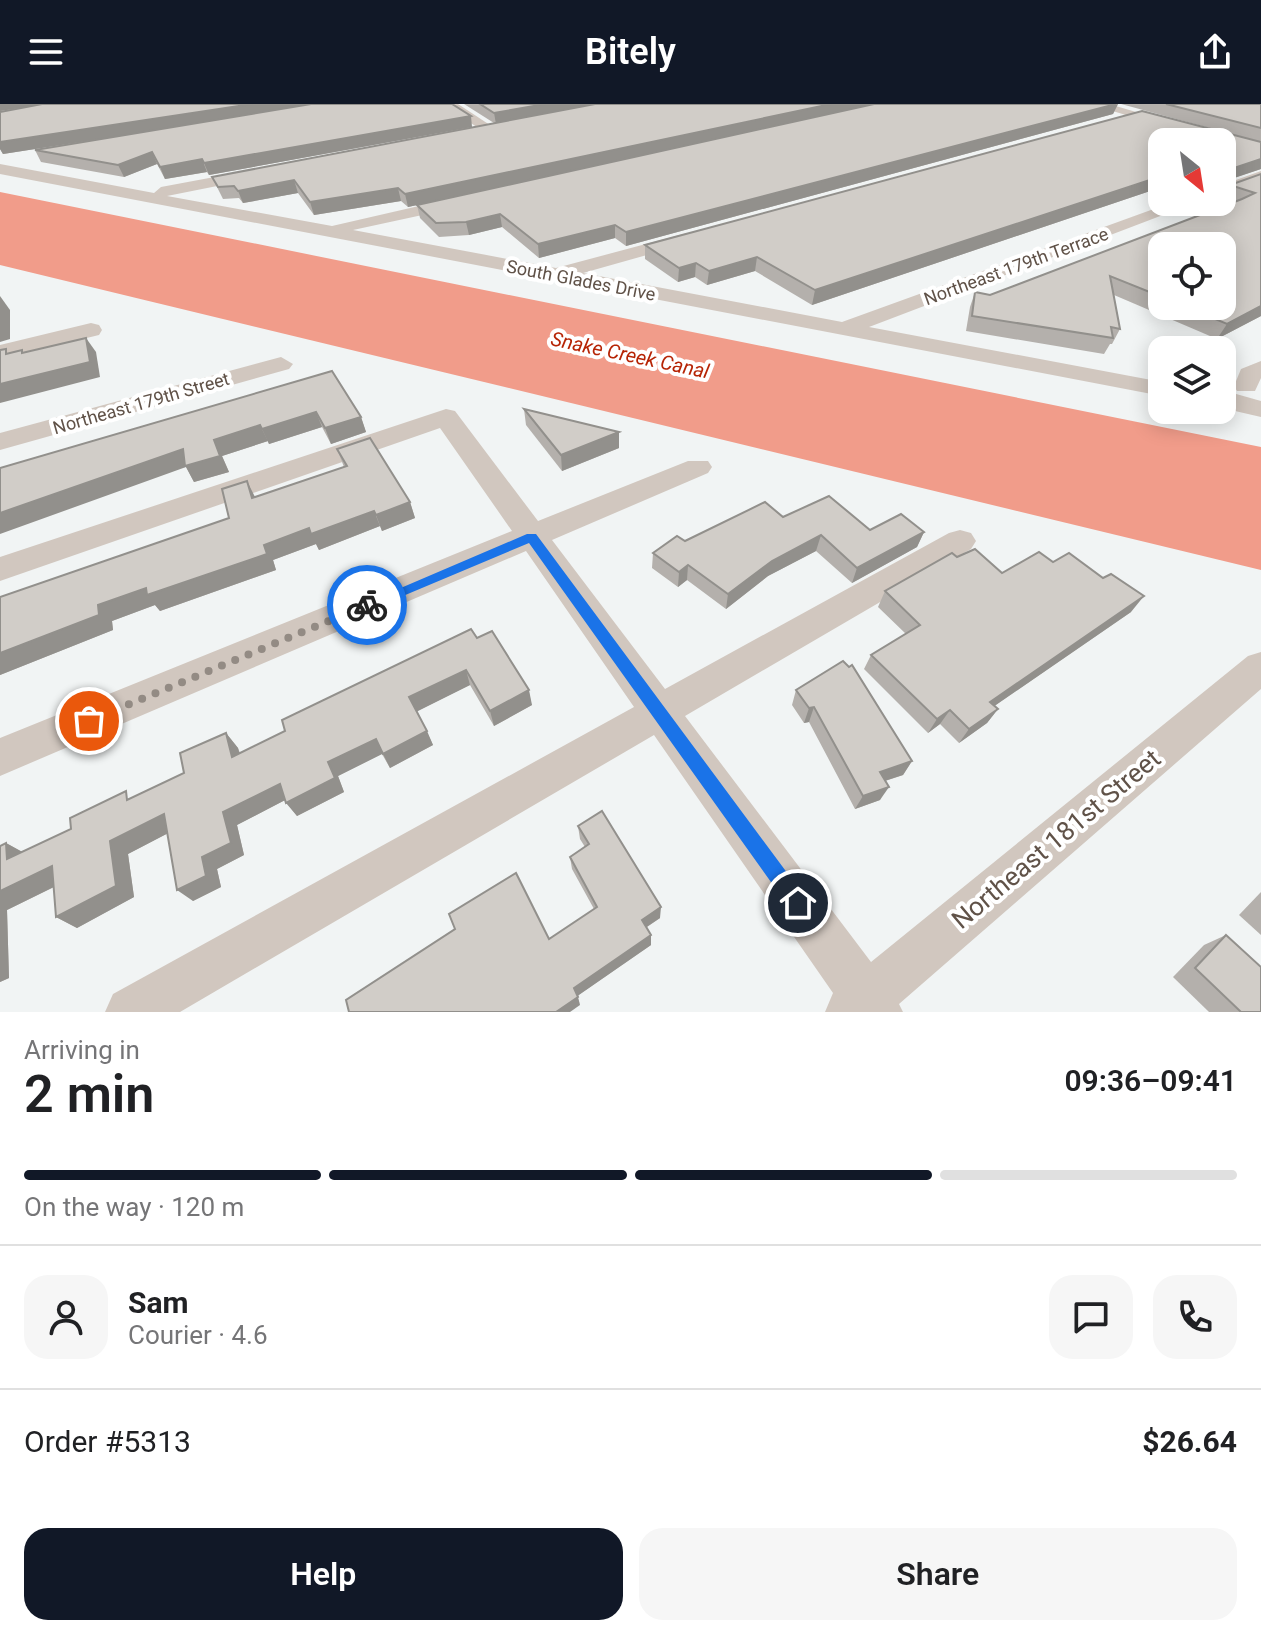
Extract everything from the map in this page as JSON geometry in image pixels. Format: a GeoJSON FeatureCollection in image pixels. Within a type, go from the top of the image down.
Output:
{"type":"FeatureCollection","features":[{"type":"Feature","properties":{"kind":"street"},"geometry":{"type":"LineString","coordinates":[[449,104],[499,130],[461,137]]}},
{"type":"Feature","properties":{"kind":"street"},"geometry":{"type":"LineString","coordinates":[[1095,104],[1184,128]]}},
{"type":"Feature","properties":{"kind":"street"},"geometry":{"type":"LineString","coordinates":[[1107,124],[1137,115]]}},
{"type":"Feature","properties":{"kind":"street"},"geometry":{"type":"LineString","coordinates":[[0,162],[31,157]]}},
{"type":"Feature","properties":{"kind":"street","name":"South Glades Drive"},"geometry":{"type":"LineString","coordinates":[[0,169],[1148,386]]}},
{"type":"Feature","properties":{"kind":"street"},"geometry":{"type":"LineString","coordinates":[[142,195],[279,170]]}},
{"type":"Feature","properties":{"kind":"street"},"geometry":{"type":"LineString","coordinates":[[1236,185],[1261,176]]}},
{"type":"Feature","properties":{"kind":"street"},"geometry":{"type":"LineString","coordinates":[[326,231],[481,197]]}},
{"type":"Feature","properties":{"kind":"street","name":"Northeast 179th Terrace"},"geometry":{"type":"LineString","coordinates":[[842,329],[1151,216]]}},
{"type":"Feature","properties":{"kind":"street"},"geometry":{"type":"LineString","coordinates":[[553,275],[707,233]]}},
{"type":"Feature","properties":{"kind":"street"},"geometry":{"type":"LineString","coordinates":[[0,352],[91,330]]}},
{"type":"Feature","properties":{"kind":"street","name":"Northeast 179th Street"},"geometry":{"type":"LineString","coordinates":[[0,442],[281,364]]}},
{"type":"Feature","properties":{"kind":"street"},"geometry":{"type":"LineString","coordinates":[[1236,405],[1261,409]]}},
{"type":"Feature","properties":{"kind":"street"},"geometry":{"type":"LineString","coordinates":[[0,569],[446,417],[865,1007]]}},
{"type":"Feature","properties":{"kind":"street"},"geometry":{"type":"LineString","coordinates":[[0,757],[698,467]]}},
{"type":"Feature","properties":{"kind":"street"},"geometry":{"type":"LineString","coordinates":[[131,1012],[960,541]]}},
{"type":"Feature","properties":{"kind":"street","name":"Northeast 181st Street"},"geometry":{"type":"LineString","coordinates":[[865,1007],[1261,667]]}},
{"type":"Feature","properties":{"kind":"water","name":"Snake Creek Canal"},"geometry":{"type":"Polygon","coordinates":[[[0,192],[1261,447],[1261,570],[0,265],[0,192]]]}},
{"type":"Feature","properties":{"kind":"building"},"geometry":{"type":"Polygon","coordinates":[[[42,104],[252,104],[0,142],[0,112],[42,104]]]}},
{"type":"Feature","properties":{"kind":"building"},"geometry":{"type":"Polygon","coordinates":[[[311,104],[452,104],[471,116],[204,163],[202,159],[160,167],[152,152],[118,165],[35,150],[311,104]]]}},
{"type":"Feature","properties":{"kind":"building"},"geometry":{"type":"Polygon","coordinates":[[[480,104],[545,104],[494,113],[480,104]]]}},
{"type":"Feature","properties":{"kind":"building"},"geometry":{"type":"Polygon","coordinates":[[[595,104],[831,104],[405,194],[398,188],[310,202],[294,180],[238,191],[234,186],[218,187],[212,177],[595,104]]]}},
{"type":"Feature","properties":{"kind":"building"},"geometry":{"type":"Polygon","coordinates":[[[874,104],[1116,104],[626,232],[615,225],[538,244],[500,214],[466,222],[436,223],[417,205],[874,104]]]}},
{"type":"Feature","properties":{"kind":"building"},"geometry":{"type":"Polygon","coordinates":[[[1166,104],[1261,104],[1261,128],[1166,104]]]}},
{"type":"Feature","properties":{"kind":"building"},"geometry":{"type":"Polygon","coordinates":[[[1142,111],[1207,128],[1148,128],[1148,181],[815,290],[757,257],[709,271],[696,263],[679,268],[645,245],[1142,111]]]}},
{"type":"Feature","properties":{"kind":"building"},"geometry":{"type":"Polygon","coordinates":[[[1236,135],[1261,142],[1261,159],[1236,167],[1236,135]]]}},
{"type":"Feature","properties":{"kind":"building"},"geometry":{"type":"Polygon","coordinates":[[[1261,174],[1261,306],[1236,319],[1236,232],[1155,232],[1197,216],[1236,216],[1236,201],[1255,193],[1236,187],[1236,183],[1261,174]]]}},
{"type":"Feature","properties":{"kind":"building"},"geometry":{"type":"Polygon","coordinates":[[[1148,235],[1148,291],[1110,276],[1120,329],[1111,327],[1113,338],[972,316],[975,292],[990,295],[1148,235]]]}},
{"type":"Feature","properties":{"kind":"building"},"geometry":{"type":"Polygon","coordinates":[[[86,338],[90,362],[0,384],[0,350],[6,349],[6,354],[22,350],[22,353],[86,338]]]}},
{"type":"Feature","properties":{"kind":"building"},"geometry":{"type":"Polygon","coordinates":[[[332,371],[361,417],[325,428],[316,412],[262,429],[260,425],[214,440],[220,456],[185,466],[183,449],[0,513],[0,468],[332,371]]]}},
{"type":"Feature","properties":{"kind":"building"},"geometry":{"type":"Polygon","coordinates":[[[524,409],[619,432],[561,455],[524,409]]]}},
{"type":"Feature","properties":{"kind":"building"},"geometry":{"type":"Polygon","coordinates":[[[370,438],[410,502],[376,515],[374,511],[311,534],[309,528],[264,545],[267,554],[147,595],[146,588],[98,605],[99,615],[0,653],[0,597],[229,518],[222,489],[247,481],[252,498],[347,466],[337,449],[370,438]]]}},
{"type":"Feature","properties":{"kind":"building"},"geometry":{"type":"Polygon","coordinates":[[[829,496],[870,530],[901,514],[924,532],[857,568],[821,535],[772,561],[728,594],[688,565],[679,572],[653,553],[677,536],[685,541],[765,502],[783,517],[829,496]]]}},
{"type":"Feature","properties":{"kind":"building"},"geometry":{"type":"Polygon","coordinates":[[[975,549],[1002,573],[1039,552],[1053,562],[1069,553],[1103,578],[1111,574],[1144,596],[990,702],[998,709],[969,729],[950,710],[937,719],[871,655],[920,625],[885,591],[952,553],[957,557],[975,549]]]}},
{"type":"Feature","properties":{"kind":"building"},"geometry":{"type":"Polygon","coordinates":[[[471,629],[477,638],[492,631],[529,690],[490,711],[466,670],[409,697],[427,731],[383,754],[376,739],[328,762],[335,778],[286,803],[280,784],[223,812],[231,843],[202,857],[206,876],[177,890],[164,814],[110,841],[116,886],[56,917],[52,866],[0,891],[0,846],[6,843],[7,859],[71,829],[70,818],[126,791],[127,800],[184,773],[180,753],[226,733],[232,757],[285,731],[282,720],[471,629]]]}},
{"type":"Feature","properties":{"kind":"building"},"geometry":{"type":"Polygon","coordinates":[[[843,661],[849,667],[852,665],[912,761],[880,772],[889,787],[863,796],[814,707],[809,708],[796,690],[843,661]]]}},
{"type":"Feature","properties":{"kind":"building"},"geometry":{"type":"Polygon","coordinates":[[[602,811],[661,907],[642,920],[651,935],[574,988],[578,997],[556,1012],[349,1012],[346,1000],[455,929],[449,914],[516,873],[549,939],[597,907],[570,857],[589,844],[578,826],[602,811]]]}},
{"type":"Feature","properties":{"kind":"building"},"geometry":{"type":"Polygon","coordinates":[[[1226,935],[1261,967],[1261,1012],[1241,1012],[1195,968],[1226,935]]]}},
{"type":"Feature","properties":{"kind":"way so far"},"geometry":{"type":"LineString","coordinates":[[89,721],[367,605]]}},
{"type":"Feature","properties":{"kind":"route"},"geometry":{"type":"LineString","coordinates":[[367,605],[531,537],[798,903]]}}]}
